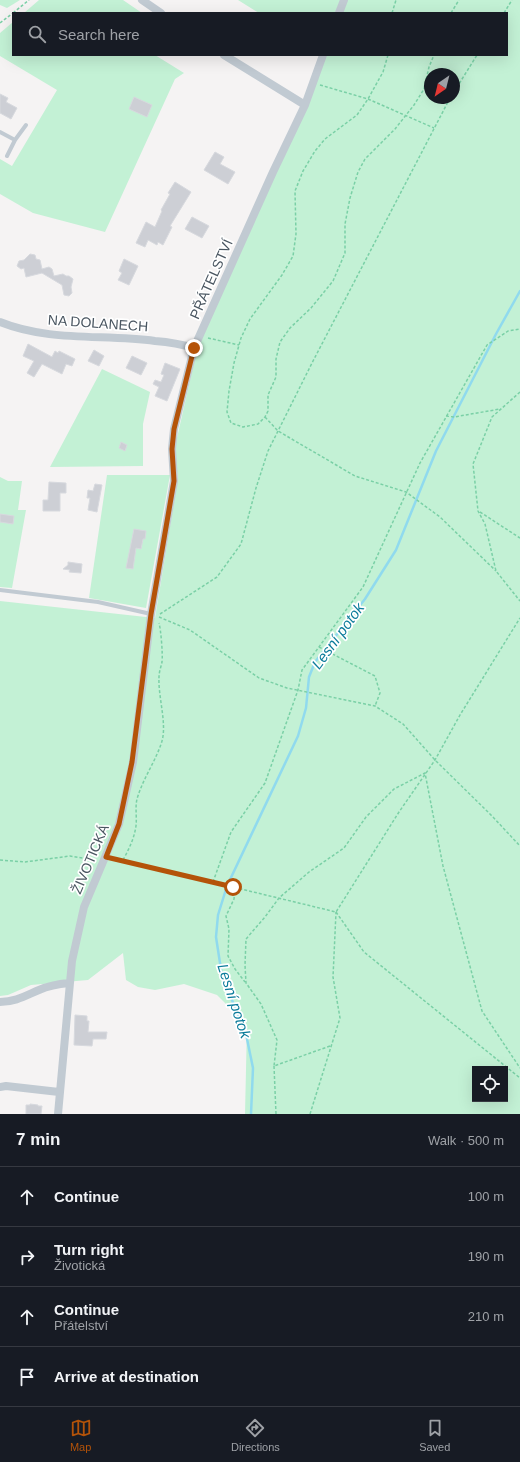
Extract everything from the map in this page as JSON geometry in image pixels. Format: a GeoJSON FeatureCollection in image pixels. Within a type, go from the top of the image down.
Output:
{"type":"FeatureCollection","features":[{"type":"Feature","properties":{"kind":"street"},"geometry":{"type":"LineString","coordinates":[[142,0],[160,12]]}},
{"type":"Feature","properties":{"kind":"street"},"geometry":{"type":"LineString","coordinates":[[339,12],[344,0]]}},
{"type":"Feature","properties":{"kind":"street"},"geometry":{"type":"LineString","coordinates":[[226,56],[305,105]]}},
{"type":"Feature","properties":{"kind":"street","name":"PŘÁTELSTVÍ"},"geometry":{"type":"LineString","coordinates":[[154,615],[174,481],[172,449],[174,429],[194,348],[273,172],[305,105],[323,56]]}},
{"type":"Feature","properties":{"kind":"street","name":"NA DOLANECH"},"geometry":{"type":"LineString","coordinates":[[0,322],[31,331],[55,335],[135,338],[181,344],[194,348]]}},
{"type":"Feature","properties":{"kind":"street","name":"ŽIVOTICKÁ"},"geometry":{"type":"LineString","coordinates":[[58,1114],[72,961],[84,907],[119,824],[132,762],[154,615]]}},
{"type":"Feature","properties":{"kind":"street"},"geometry":{"type":"LineString","coordinates":[[0,1002],[9,1002],[54,985],[69,983]]}},
{"type":"Feature","properties":{"kind":"street"},"geometry":{"type":"LineString","coordinates":[[0,1087],[6,1086],[59,1092]]}},
{"type":"Feature","properties":{"kind":"lane"},"geometry":{"type":"LineString","coordinates":[[7,156],[15,140],[26,125]]}},
{"type":"Feature","properties":{"kind":"lane"},"geometry":{"type":"LineString","coordinates":[[0,132],[15,140]]}},
{"type":"Feature","properties":{"kind":"lane"},"geometry":{"type":"LineString","coordinates":[[0,590],[98,602],[154,615]]}},
{"type":"Feature","properties":{"kind":"path"},"geometry":{"type":"LineString","coordinates":[[14,12],[29,0]]}},
{"type":"Feature","properties":{"kind":"path"},"geometry":{"type":"LineString","coordinates":[[392,12],[396,0]]}},
{"type":"Feature","properties":{"kind":"path"},"geometry":{"type":"LineString","coordinates":[[452,12],[459,0]]}},
{"type":"Feature","properties":{"kind":"path"},"geometry":{"type":"LineString","coordinates":[[505,12],[512,0]]}},
{"type":"Feature","properties":{"kind":"path"},"geometry":{"type":"LineString","coordinates":[[0,23],[12,14]]}},
{"type":"Feature","properties":{"kind":"path"},"geometry":{"type":"LineString","coordinates":[[388,56],[383,72],[368,100],[357,115],[325,139],[315,151],[303,171],[295,191],[296,234],[293,256],[282,275],[250,319],[239,345],[233,370],[227,412],[232,423],[243,427],[258,424],[265,417],[268,411],[268,395],[276,378],[276,359],[280,342],[290,328],[311,308],[332,281],[345,253],[345,224],[350,198],[358,172],[365,159],[395,129],[414,105],[424,89],[429,67],[434,56]]}},
{"type":"Feature","properties":{"kind":"path"},"geometry":{"type":"LineString","coordinates":[[460,82],[476,56]]}},
{"type":"Feature","properties":{"kind":"path"},"geometry":{"type":"LineString","coordinates":[[313,83],[368,100],[434,128]]}},
{"type":"Feature","properties":{"kind":"path"},"geometry":{"type":"LineString","coordinates":[[154,615],[217,577],[240,544],[268,451],[447,104]]}},
{"type":"Feature","properties":{"kind":"path"},"geometry":{"type":"LineString","coordinates":[[213,882],[231,832],[265,783],[298,690],[302,670],[363,588],[420,463],[487,345],[497,340],[508,331],[520,329]]}},
{"type":"Feature","properties":{"kind":"path"},"geometry":{"type":"LineString","coordinates":[[199,337],[239,345]]}},
{"type":"Feature","properties":{"kind":"path"},"geometry":{"type":"LineString","coordinates":[[496,571],[486,524],[478,511],[473,464],[492,417],[520,392]]}},
{"type":"Feature","properties":{"kind":"path"},"geometry":{"type":"LineString","coordinates":[[446,416],[500,409]]}},
{"type":"Feature","properties":{"kind":"path"},"geometry":{"type":"LineString","coordinates":[[265,417],[278,431],[355,476],[406,492],[440,517],[496,571],[520,601]]}},
{"type":"Feature","properties":{"kind":"path"},"geometry":{"type":"LineString","coordinates":[[478,511],[520,538]]}},
{"type":"Feature","properties":{"kind":"path"},"geometry":{"type":"LineString","coordinates":[[154,615],[190,630],[259,678],[287,688],[353,700],[375,706],[403,724],[434,760],[492,816],[520,846]]}},
{"type":"Feature","properties":{"kind":"path"},"geometry":{"type":"LineString","coordinates":[[123,860],[132,844],[136,826],[136,801],[142,783],[154,762],[163,739],[164,722],[160,704],[159,676],[163,661],[161,630],[154,615]]}},
{"type":"Feature","properties":{"kind":"path"},"geometry":{"type":"LineString","coordinates":[[310,1114],[340,1018],[333,977],[336,912],[399,812],[434,760],[520,618]]}},
{"type":"Feature","properties":{"kind":"path"},"geometry":{"type":"LineString","coordinates":[[319,647],[324,648],[375,676],[380,693],[375,706]]}},
{"type":"Feature","properties":{"kind":"path"},"geometry":{"type":"LineString","coordinates":[[246,983],[246,939],[279,898],[309,872],[344,848],[366,817],[394,789],[425,773]]}},
{"type":"Feature","properties":{"kind":"path"},"geometry":{"type":"LineString","coordinates":[[425,773],[442,866],[482,1011],[520,1068]]}},
{"type":"Feature","properties":{"kind":"path"},"geometry":{"type":"LineString","coordinates":[[0,860],[26,862],[70,856],[123,860],[336,912],[364,952],[520,1078]]}},
{"type":"Feature","properties":{"kind":"path"},"geometry":{"type":"LineString","coordinates":[[234,887],[234,898],[226,916],[229,929],[228,956],[236,970],[261,1004],[277,1040],[274,1066],[276,1114]]}},
{"type":"Feature","properties":{"kind":"path"},"geometry":{"type":"LineString","coordinates":[[274,1066],[330,1046]]}},
{"type":"Feature","properties":{"kind":"green space"},"geometry":{"type":"Polygon","coordinates":[[[0,0],[20,0],[7,8],[0,5],[0,0]]]}},
{"type":"Feature","properties":{"kind":"green space"},"geometry":{"type":"Polygon","coordinates":[[[39,0],[123,0],[141,12],[25,12],[39,0]]]}},
{"type":"Feature","properties":{"kind":"green space"},"geometry":{"type":"Polygon","coordinates":[[[238,0],[341,0],[335,12],[257,12],[238,0]]]}},
{"type":"Feature","properties":{"kind":"green space"},"geometry":{"type":"Polygon","coordinates":[[[345,0],[520,0],[520,1114],[245,1114],[247,1025],[217,995],[184,984],[155,990],[138,987],[126,980],[123,953],[88,980],[31,985],[8,995],[0,996],[0,601],[155,618],[178,478],[174,451],[198,345],[323,56],[508,56],[508,12],[339,12],[345,0]]]}},
{"type":"Feature","properties":{"kind":"green space"},"geometry":{"type":"Polygon","coordinates":[[[12,23],[12,56],[157,56],[184,73],[175,79],[105,232],[33,213],[0,194],[0,159],[12,166],[57,90],[0,56],[0,33],[12,23]]]}},
{"type":"Feature","properties":{"kind":"green space"},"geometry":{"type":"Polygon","coordinates":[[[102,369],[150,392],[143,424],[143,466],[50,467],[102,369]]]}},
{"type":"Feature","properties":{"kind":"green space"},"geometry":{"type":"Polygon","coordinates":[[[107,475],[170,475],[146,608],[89,598],[107,475]]]}},
{"type":"Feature","properties":{"kind":"green space"},"geometry":{"type":"Polygon","coordinates":[[[0,477],[8,481],[22,481],[18,510],[26,510],[12,588],[0,587],[0,477]]]}},
{"type":"Feature","properties":{"kind":"building"},"geometry":{"type":"Polygon","coordinates":[[[0,94],[8,98],[6,102],[17,108],[11,119],[0,113],[0,94]]]}},
{"type":"Feature","properties":{"kind":"building"},"geometry":{"type":"Polygon","coordinates":[[[134,97],[152,105],[147,117],[129,109],[134,97]]]}},
{"type":"Feature","properties":{"kind":"building"},"geometry":{"type":"Polygon","coordinates":[[[215,152],[224,157],[220,164],[235,172],[228,184],[204,170],[215,152]]]}},
{"type":"Feature","properties":{"kind":"building"},"geometry":{"type":"Polygon","coordinates":[[[175,182],[191,192],[170,226],[172,227],[163,245],[158,242],[157,245],[148,240],[145,247],[136,243],[146,222],[155,227],[162,211],[161,210],[170,194],[168,193],[175,182]]]}},
{"type":"Feature","properties":{"kind":"building"},"geometry":{"type":"Polygon","coordinates":[[[192,217],[209,226],[202,238],[185,229],[192,217]]]}},
{"type":"Feature","properties":{"kind":"building"},"geometry":{"type":"Polygon","coordinates":[[[30,254],[35,255],[36,259],[40,260],[42,269],[49,267],[52,269],[54,276],[63,274],[73,279],[71,287],[72,293],[69,296],[64,295],[62,285],[42,273],[26,277],[24,268],[21,269],[17,266],[19,261],[24,260],[30,254]]]}},
{"type":"Feature","properties":{"kind":"building"},"geometry":{"type":"Polygon","coordinates":[[[124,259],[138,266],[129,285],[118,280],[122,273],[119,271],[124,259]]]}},
{"type":"Feature","properties":{"kind":"building"},"geometry":{"type":"Polygon","coordinates":[[[28,344],[52,357],[55,351],[58,353],[59,351],[75,359],[72,366],[66,364],[62,374],[42,364],[34,377],[27,373],[34,361],[23,356],[28,344]]]}},
{"type":"Feature","properties":{"kind":"building"},"geometry":{"type":"Polygon","coordinates":[[[94,350],[104,356],[99,366],[88,361],[94,350]]]}},
{"type":"Feature","properties":{"kind":"building"},"geometry":{"type":"Polygon","coordinates":[[[132,356],[147,363],[141,375],[126,368],[132,356]]]}},
{"type":"Feature","properties":{"kind":"building"},"geometry":{"type":"Polygon","coordinates":[[[165,363],[180,369],[167,401],[155,396],[159,387],[153,384],[155,380],[161,382],[164,375],[161,374],[165,363]]]}},
{"type":"Feature","properties":{"kind":"building"},"geometry":{"type":"Polygon","coordinates":[[[121,442],[127,445],[125,451],[119,448],[121,442]]]}},
{"type":"Feature","properties":{"kind":"building"},"geometry":{"type":"Polygon","coordinates":[[[49,482],[66,483],[66,493],[60,493],[60,511],[43,511],[43,500],[48,500],[49,482]]]}},
{"type":"Feature","properties":{"kind":"building"},"geometry":{"type":"Polygon","coordinates":[[[95,484],[102,485],[97,512],[88,510],[90,498],[87,498],[88,490],[93,491],[95,484]]]}},
{"type":"Feature","properties":{"kind":"building"},"geometry":{"type":"Polygon","coordinates":[[[0,514],[14,516],[13,524],[0,522],[0,514]]]}},
{"type":"Feature","properties":{"kind":"building"},"geometry":{"type":"Polygon","coordinates":[[[134,529],[146,531],[141,549],[136,548],[133,569],[126,568],[134,529]]]}},
{"type":"Feature","properties":{"kind":"building"},"geometry":{"type":"Polygon","coordinates":[[[68,562],[82,564],[81,573],[69,572],[70,570],[63,569],[68,565],[68,562]]]}},
{"type":"Feature","properties":{"kind":"building"},"geometry":{"type":"Polygon","coordinates":[[[75,1015],[87,1016],[87,1021],[89,1021],[88,1032],[107,1032],[106,1039],[93,1039],[92,1046],[74,1045],[75,1015]]]}},
{"type":"Feature","properties":{"kind":"building"},"geometry":{"type":"Polygon","coordinates":[[[30,1104],[42,1106],[41,1114],[26,1114],[26,1105],[30,1104]]]}},
{"type":"Feature","properties":{"kind":"waterway","name":"Lesní potok"},"geometry":{"type":"LineString","coordinates":[[251,1114],[253,1068],[246,1034],[222,976],[216,937],[218,915],[227,886],[298,736],[306,708],[309,677],[315,662],[365,599],[396,550],[436,451],[496,334],[520,291]]}},
{"type":"Feature","properties":{"kind":"route"},"geometry":{"type":"LineString","coordinates":[[194,348],[174,429],[172,449],[174,481],[151,614],[132,762],[119,824],[106,857],[233,887]]}}]}
